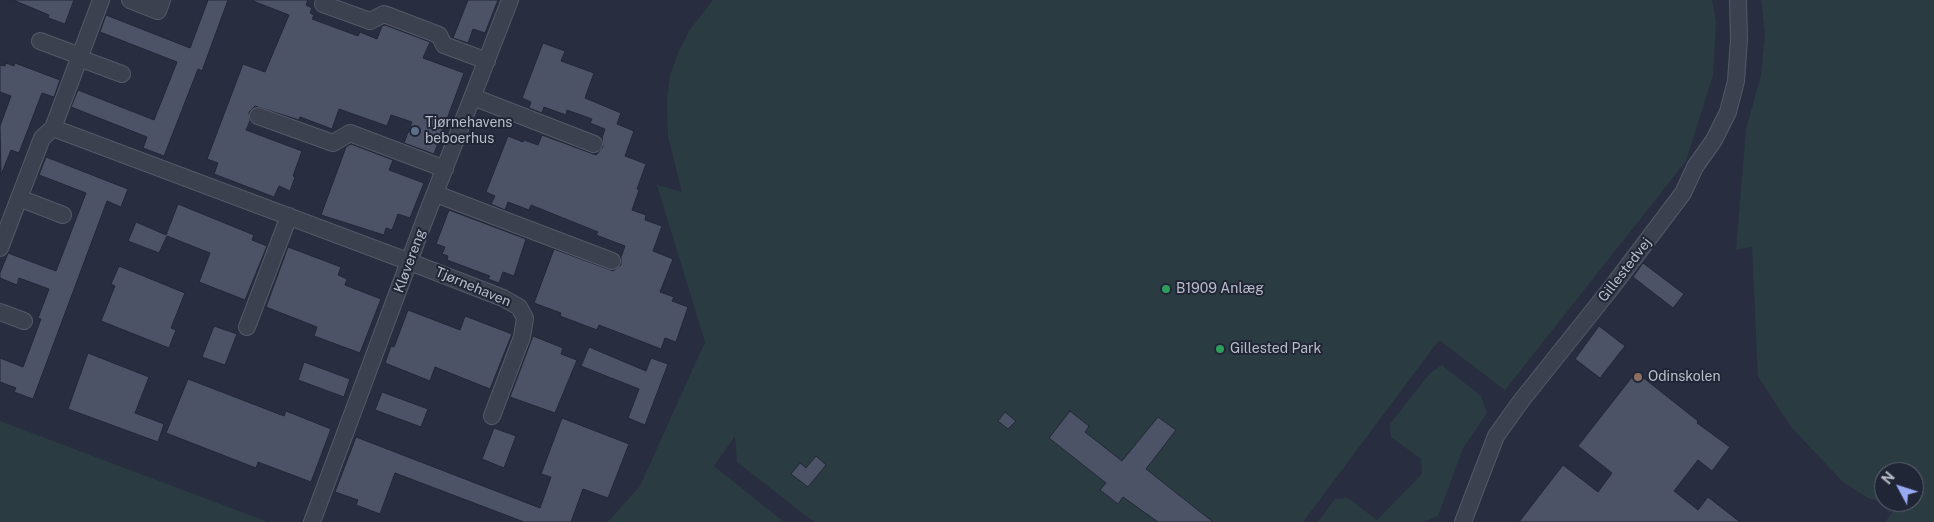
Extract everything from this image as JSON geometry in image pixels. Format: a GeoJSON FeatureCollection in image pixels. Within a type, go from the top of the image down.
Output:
{"type":"FeatureCollection","features":[{"type":"Feature","properties":{"kind":"street"},"geometry":{"type":"LineString","coordinates":[[0,248],[42,138],[53,128],[101,0]]}},
{"type":"Feature","properties":{"kind":"street"},"geometry":{"type":"LineString","coordinates":[[130,0],[158,11],[162,0]]}},
{"type":"Feature","properties":{"kind":"street","name":"Kløvereng"},"geometry":{"type":"LineString","coordinates":[[312,522],[510,0]]}},
{"type":"Feature","properties":{"kind":"street","name":"Gillestedvej"},"geometry":{"type":"LineString","coordinates":[[1463,522],[1496,436],[1521,401],[1612,287],[1683,193],[1695,167],[1714,140],[1728,112],[1736,81],[1739,39],[1738,0]]}},
{"type":"Feature","properties":{"kind":"street"},"geometry":{"type":"LineString","coordinates":[[323,4],[370,21],[384,14],[439,35],[444,46],[487,61]]}},
{"type":"Feature","properties":{"kind":"street"},"geometry":{"type":"LineString","coordinates":[[40,41],[122,74]]}},
{"type":"Feature","properties":{"kind":"street"},"geometry":{"type":"LineString","coordinates":[[473,97],[594,144]]}},
{"type":"Feature","properties":{"kind":"street"},"geometry":{"type":"LineString","coordinates":[[258,116],[333,143],[350,133],[445,169]]}},
{"type":"Feature","properties":{"kind":"street","name":"Tjørnehaven"},"geometry":{"type":"LineString","coordinates":[[53,128],[410,262],[503,298],[518,307],[525,318],[522,337],[492,416]]}},
{"type":"Feature","properties":{"kind":"street"},"geometry":{"type":"LineString","coordinates":[[436,194],[612,261]]}},
{"type":"Feature","properties":{"kind":"street"},"geometry":{"type":"LineString","coordinates":[[19,198],[63,215]]}},
{"type":"Feature","properties":{"kind":"street"},"geometry":{"type":"LineString","coordinates":[[247,327],[289,216]]}},
{"type":"Feature","properties":{"kind":"street"},"geometry":{"type":"LineString","coordinates":[[0,312],[24,321]]}},
{"type":"Feature","properties":{"kind":"shaded area","name":"B1909 Anlæg"},"geometry":{"type":"Polygon","coordinates":[[[713,0],[1712,0],[1716,22],[1713,75],[1686,161],[1505,390],[1439,340],[1303,522],[814,522],[737,462],[735,436],[714,466],[784,522],[608,522],[640,486],[705,342],[657,185],[682,192],[668,137],[667,101],[670,75],[689,31],[713,0]]]}},
{"type":"Feature","properties":{"kind":"shaded area"},"geometry":{"type":"Polygon","coordinates":[[[1761,0],[1934,0],[1934,522],[1885,522],[1892,512],[1924,512],[1924,462],[1874,462],[1874,500],[1868,498],[1843,482],[1791,427],[1758,376],[1752,247],[1736,250],[1746,129],[1761,75],[1765,34],[1761,0]]]}},
{"type":"Feature","properties":{"kind":"shaded area"},"geometry":{"type":"Polygon","coordinates":[[[1442,365],[1481,396],[1487,413],[1463,448],[1438,516],[1424,522],[1318,522],[1335,499],[1348,498],[1377,520],[1422,474],[1421,459],[1391,437],[1390,424],[1430,373],[1442,365]]]}},
{"type":"Feature","properties":{"kind":"shaded area"},"geometry":{"type":"Polygon","coordinates":[[[0,421],[268,522],[0,522],[0,421]]]}},
{"type":"Feature","properties":{"kind":"building"},"geometry":{"type":"Polygon","coordinates":[[[13,0],[74,0],[65,24],[48,18],[49,15],[13,0]]]}},
{"type":"Feature","properties":{"kind":"building"},"geometry":{"type":"Polygon","coordinates":[[[208,0],[228,0],[202,71],[198,69],[164,156],[143,148],[147,137],[71,107],[78,90],[154,120],[177,62],[100,32],[106,15],[190,48],[208,0]]]}},
{"type":"Feature","properties":{"kind":"building"},"geometry":{"type":"Polygon","coordinates":[[[253,0],[308,0],[306,5],[312,8],[310,13],[314,15],[312,19],[358,36],[360,32],[377,39],[382,26],[385,25],[430,42],[423,58],[464,73],[434,154],[404,143],[412,122],[391,115],[387,126],[339,109],[332,129],[300,117],[299,120],[255,106],[249,112],[250,121],[246,130],[302,151],[290,191],[279,186],[274,197],[214,174],[218,163],[207,159],[243,64],[265,72],[289,15],[253,0]]]}},
{"type":"Feature","properties":{"kind":"building"},"geometry":{"type":"Polygon","coordinates":[[[468,0],[498,0],[485,33],[473,29],[468,43],[453,38],[468,0]]]}},
{"type":"Feature","properties":{"kind":"building"},"geometry":{"type":"Polygon","coordinates":[[[543,43],[565,51],[561,61],[594,73],[585,98],[621,113],[617,124],[634,131],[625,156],[646,164],[632,210],[646,215],[645,220],[662,226],[653,251],[673,259],[660,292],[674,297],[672,301],[688,307],[676,342],[665,338],[661,349],[599,325],[597,330],[560,316],[561,313],[534,303],[554,249],[613,271],[621,265],[621,257],[625,246],[596,235],[598,232],[531,205],[529,210],[508,202],[505,210],[491,204],[495,196],[486,192],[508,136],[538,145],[542,135],[596,155],[603,147],[602,138],[605,129],[590,123],[592,119],[567,110],[566,115],[544,107],[542,113],[529,108],[531,102],[522,98],[543,43]]]}},
{"type":"Feature","properties":{"kind":"building"},"geometry":{"type":"Polygon","coordinates":[[[6,63],[14,66],[15,63],[60,80],[54,97],[42,93],[19,153],[11,150],[1,175],[0,126],[11,96],[0,92],[0,65],[5,66],[6,63]]]}},
{"type":"Feature","properties":{"kind":"building"},"geometry":{"type":"Polygon","coordinates":[[[351,144],[393,160],[389,170],[424,183],[410,218],[398,214],[392,230],[386,228],[384,235],[321,215],[346,147],[351,144]]]}},
{"type":"Feature","properties":{"kind":"building"},"geometry":{"type":"Polygon","coordinates":[[[46,157],[128,189],[121,207],[107,201],[33,399],[14,392],[16,388],[0,382],[0,358],[23,367],[41,319],[38,318],[49,289],[19,278],[17,285],[0,278],[0,273],[8,253],[56,271],[86,193],[39,175],[46,157]]]}},
{"type":"Feature","properties":{"kind":"building"},"geometry":{"type":"Polygon","coordinates":[[[178,204],[254,235],[252,240],[267,246],[245,300],[199,282],[210,253],[167,236],[159,253],[128,241],[136,222],[166,235],[178,204]]]}},
{"type":"Feature","properties":{"kind":"building"},"geometry":{"type":"Polygon","coordinates":[[[449,210],[526,239],[514,276],[503,272],[499,283],[488,279],[490,276],[447,260],[448,256],[442,254],[445,247],[436,244],[449,210]]]}},
{"type":"Feature","properties":{"kind":"building"},"geometry":{"type":"Polygon","coordinates":[[[288,247],[341,267],[338,275],[347,279],[345,285],[381,299],[360,353],[314,336],[317,327],[266,307],[288,247]]]}},
{"type":"Feature","properties":{"kind":"building"},"geometry":{"type":"Polygon","coordinates":[[[1643,263],[1684,294],[1673,308],[1633,277],[1643,263]]]}},
{"type":"Feature","properties":{"kind":"building"},"geometry":{"type":"Polygon","coordinates":[[[119,266],[185,293],[171,328],[176,330],[169,348],[101,321],[115,286],[111,284],[119,266]]]}},
{"type":"Feature","properties":{"kind":"building"},"geometry":{"type":"Polygon","coordinates":[[[408,310],[460,330],[465,316],[512,334],[490,389],[435,367],[430,381],[385,363],[391,346],[394,347],[408,310]]]}},
{"type":"Feature","properties":{"kind":"building"},"geometry":{"type":"Polygon","coordinates":[[[214,326],[237,334],[225,365],[202,357],[214,326]]]}},
{"type":"Feature","properties":{"kind":"building"},"geometry":{"type":"Polygon","coordinates":[[[1599,326],[1625,346],[1600,378],[1575,359],[1599,326]]]}},
{"type":"Feature","properties":{"kind":"building"},"geometry":{"type":"Polygon","coordinates":[[[533,336],[563,348],[561,354],[577,360],[555,413],[510,397],[533,336]]]}},
{"type":"Feature","properties":{"kind":"building"},"geometry":{"type":"Polygon","coordinates":[[[589,347],[646,371],[651,358],[668,364],[645,425],[628,418],[639,389],[581,366],[589,347]]]}},
{"type":"Feature","properties":{"kind":"building"},"geometry":{"type":"Polygon","coordinates":[[[88,353],[149,377],[135,413],[164,424],[158,442],[68,409],[88,353]]]}},
{"type":"Feature","properties":{"kind":"building"},"geometry":{"type":"Polygon","coordinates":[[[304,362],[350,379],[344,397],[298,380],[304,362]]]}},
{"type":"Feature","properties":{"kind":"building"},"geometry":{"type":"Polygon","coordinates":[[[1636,372],[1698,421],[1697,423],[1730,447],[1712,471],[1698,460],[1674,491],[1698,510],[1708,497],[1740,522],[1519,522],[1563,465],[1598,492],[1612,473],[1578,446],[1636,372]]]}},
{"type":"Feature","properties":{"kind":"building"},"geometry":{"type":"Polygon","coordinates":[[[188,379],[284,416],[286,411],[331,429],[311,482],[258,462],[256,468],[166,433],[188,379]]]}},
{"type":"Feature","properties":{"kind":"building"},"geometry":{"type":"Polygon","coordinates":[[[382,392],[428,409],[421,427],[375,410],[382,392]]]}},
{"type":"Feature","properties":{"kind":"building"},"geometry":{"type":"Polygon","coordinates":[[[1070,411],[1089,426],[1085,432],[1122,461],[1158,417],[1176,430],[1146,469],[1213,522],[1158,522],[1123,497],[1118,504],[1100,490],[1106,483],[1049,438],[1070,411]]]}},
{"type":"Feature","properties":{"kind":"building"},"geometry":{"type":"Polygon","coordinates":[[[1005,412],[1016,421],[1008,429],[998,421],[1005,412]]]}},
{"type":"Feature","properties":{"kind":"building"},"geometry":{"type":"Polygon","coordinates":[[[562,418],[629,444],[608,498],[583,489],[571,522],[524,522],[395,473],[380,514],[356,505],[358,500],[335,492],[356,437],[540,508],[551,477],[541,474],[562,418]]]}},
{"type":"Feature","properties":{"kind":"building"},"geometry":{"type":"Polygon","coordinates":[[[494,428],[516,436],[504,468],[482,459],[494,428]]]}},
{"type":"Feature","properties":{"kind":"building"},"geometry":{"type":"Polygon","coordinates":[[[816,456],[826,465],[808,487],[791,474],[800,463],[806,468],[816,456]]]}},
{"type":"Feature","properties":{"kind":"place","name":"Tjørnehavens beboerhus"},"geometry":{"type":"Point","coordinates":[415,131]}},
{"type":"Feature","properties":{"kind":"place","name":"B1909 Anlæg"},"geometry":{"type":"Point","coordinates":[1166,289]}},
{"type":"Feature","properties":{"kind":"place","name":"Gillested Park"},"geometry":{"type":"Point","coordinates":[1220,349]}},
{"type":"Feature","properties":{"kind":"place","name":"Odinskolen"},"geometry":{"type":"Point","coordinates":[1638,377]}}]}
